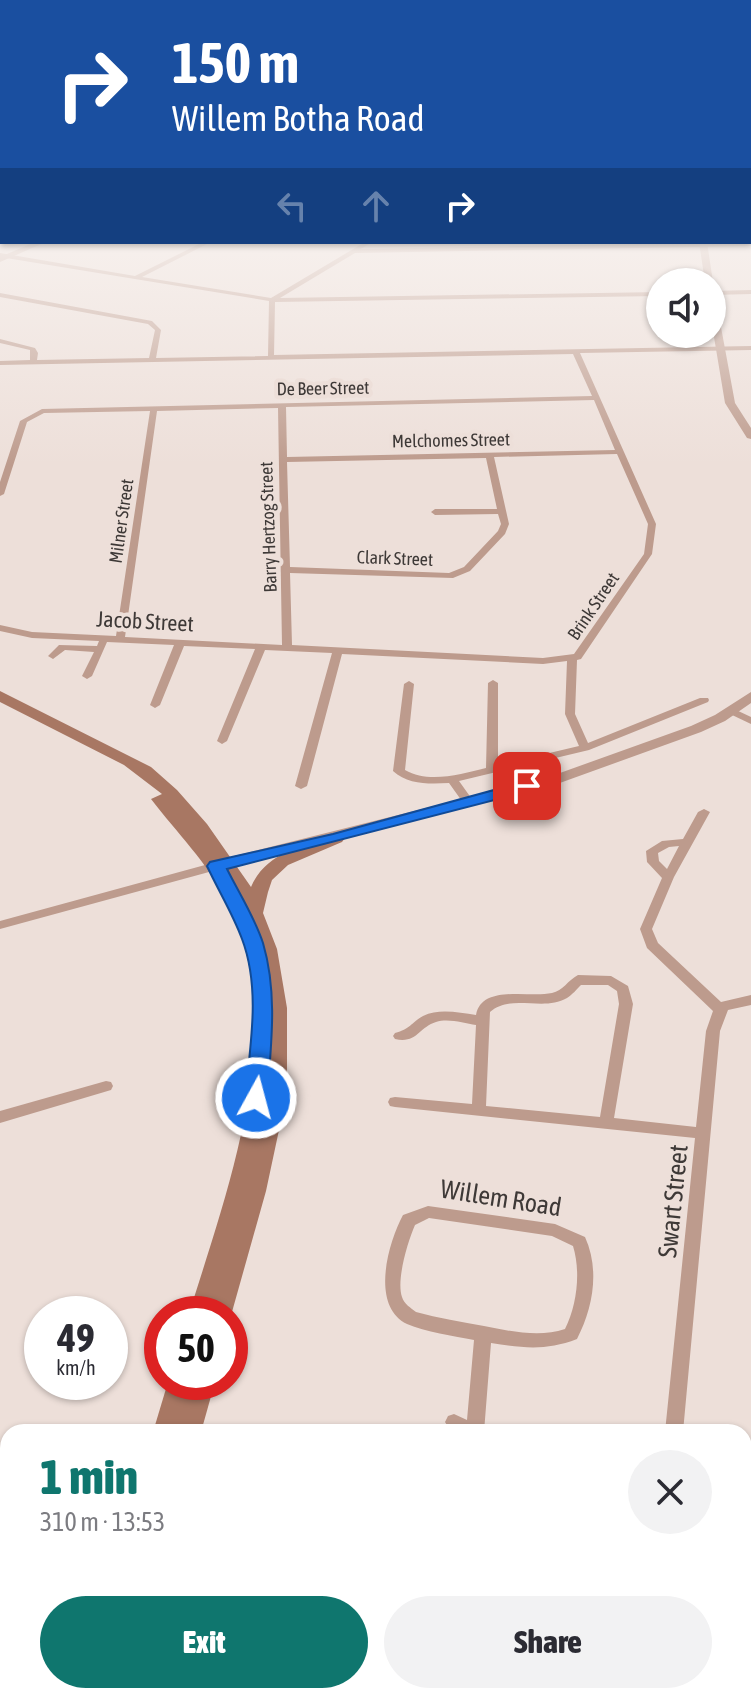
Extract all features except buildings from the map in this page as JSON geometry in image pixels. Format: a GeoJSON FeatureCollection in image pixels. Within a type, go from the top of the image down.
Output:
{"type":"FeatureCollection","features":[{"type":"Feature","properties":{"kind":"main road"},"geometry":{"type":"LineString","coordinates":[[0,696],[82,739],[162,800],[223,864],[255,914],[276,974],[280,1018],[276,1073],[265,1144],[225,1296]]}},
{"type":"Feature","properties":{"kind":"main road"},"geometry":{"type":"LineString","coordinates":[[255,914],[258,886],[264,874],[286,859],[336,838]]}},
{"type":"Feature","properties":{"kind":"main road"},"geometry":{"type":"LineString","coordinates":[[207,1296],[231,1219],[249,1143],[260,1076],[263,1020],[260,977],[252,940],[223,864]]}},
{"type":"Feature","properties":{"kind":"main road"},"geometry":{"type":"LineString","coordinates":[[168,1424],[176,1400]]}},
{"type":"Feature","properties":{"kind":"main road"},"geometry":{"type":"LineString","coordinates":[[190,1424],[197,1400]]}},
{"type":"Feature","properties":{"kind":"street"},"geometry":{"type":"LineString","coordinates":[[64,307],[150,322],[158,330],[152,360]]}},
{"type":"Feature","properties":{"kind":"street"},"geometry":{"type":"LineString","coordinates":[[271,357],[272,307]]}},
{"type":"Feature","properties":{"kind":"street"},"geometry":{"type":"LineString","coordinates":[[0,341],[33,349],[33,362]]}},
{"type":"Feature","properties":{"kind":"street"},"geometry":{"type":"LineString","coordinates":[[0,363],[721,348],[730,403],[751,436]]}},
{"type":"Feature","properties":{"kind":"street"},"geometry":{"type":"LineString","coordinates":[[726,348],[751,348]]}},
{"type":"Feature","properties":{"kind":"street","name":"Brink Street"},"geometry":{"type":"LineString","coordinates":[[287,648],[543,661],[572,658],[582,653],[648,554],[652,540],[650,516],[576,352]]}},
{"type":"Feature","properties":{"kind":"street","name":"De Beer Street"},"geometry":{"type":"LineString","coordinates":[[0,494],[24,421],[31,414],[52,409],[595,398]]}},
{"type":"Feature","properties":{"kind":"street","name":"Barry Hertzog Street"},"geometry":{"type":"LineString","coordinates":[[282,405],[287,648]]}},
{"type":"Feature","properties":{"kind":"street","name":"Milner Street"},"geometry":{"type":"LineString","coordinates":[[120,640],[154,407]]}},
{"type":"Feature","properties":{"kind":"street","name":"Melchomes Street"},"geometry":{"type":"LineString","coordinates":[[282,460],[621,452]]}},
{"type":"Feature","properties":{"kind":"street"},"geometry":{"type":"LineString","coordinates":[[435,512],[502,511],[489,455]]}},
{"type":"Feature","properties":{"kind":"street","name":"Clark Street"},"geometry":{"type":"LineString","coordinates":[[286,570],[456,575],[469,568],[502,532],[505,524],[502,511]]}},
{"type":"Feature","properties":{"kind":"street","name":"Jacob Street"},"geometry":{"type":"LineString","coordinates":[[1,629],[22,635],[102,644],[120,640],[287,648]]}},
{"type":"Feature","properties":{"kind":"street"},"geometry":{"type":"LineString","coordinates":[[155,705],[180,643]]}},
{"type":"Feature","properties":{"kind":"street"},"geometry":{"type":"LineString","coordinates":[[53,656],[62,647],[102,644],[87,676]]}},
{"type":"Feature","properties":{"kind":"street"},"geometry":{"type":"LineString","coordinates":[[222,741],[261,647]]}},
{"type":"Feature","properties":{"kind":"street"},"geometry":{"type":"LineString","coordinates":[[301,786],[338,651]]}},
{"type":"Feature","properties":{"kind":"street"},"geometry":{"type":"LineString","coordinates":[[572,658],[570,714],[585,748]]}},
{"type":"Feature","properties":{"kind":"street"},"geometry":{"type":"LineString","coordinates":[[492,770],[493,683]]}},
{"type":"Feature","properties":{"kind":"street"},"geometry":{"type":"LineString","coordinates":[[409,684],[399,771],[416,778],[452,779],[585,748],[704,700]]}},
{"type":"Feature","properties":{"kind":"street"},"geometry":{"type":"LineString","coordinates":[[0,925],[223,864],[336,838],[623,758],[734,712],[751,696]]}},
{"type":"Feature","properties":{"kind":"street"},"geometry":{"type":"LineString","coordinates":[[734,712],[751,721]]}},
{"type":"Feature","properties":{"kind":"street"},"geometry":{"type":"LineString","coordinates":[[452,779],[468,802]]}},
{"type":"Feature","properties":{"kind":"street"},"geometry":{"type":"LineString","coordinates":[[704,812],[668,877],[646,929],[648,938],[677,972],[719,1008],[751,1000]]}},
{"type":"Feature","properties":{"kind":"street"},"geometry":{"type":"LineString","coordinates":[[668,877],[653,862],[652,851],[662,845],[686,842]]}},
{"type":"Feature","properties":{"kind":"street"},"geometry":{"type":"LineString","coordinates":[[479,1110],[482,1021],[487,1006],[496,1001],[562,996],[578,980],[618,984],[623,989],[626,1004],[606,1123]]}},
{"type":"Feature","properties":{"kind":"street","name":"Swart Street"},"geometry":{"type":"LineString","coordinates":[[675,1424],[713,1031],[719,1008]]}},
{"type":"Feature","properties":{"kind":"street"},"geometry":{"type":"LineString","coordinates":[[400,1036],[418,1032],[429,1020],[437,1017],[482,1021]]}},
{"type":"Feature","properties":{"kind":"street"},"geometry":{"type":"LineString","coordinates":[[0,1117],[106,1086]]}},
{"type":"Feature","properties":{"kind":"street"},"geometry":{"type":"LineString","coordinates":[[395,1102],[703,1133]]}},
{"type":"Feature","properties":{"kind":"street","name":"Willem Road"},"geometry":{"type":"LineString","coordinates":[[446,1213],[565,1233],[579,1242],[584,1253],[583,1285],[571,1334],[547,1341],[483,1333],[411,1318],[394,1298],[401,1238],[412,1217],[446,1213]]}},
{"type":"Feature","properties":{"kind":"street"},"geometry":{"type":"LineString","coordinates":[[475,1424],[483,1333]]}},
{"type":"Feature","properties":{"kind":"street"},"geometry":{"type":"LineString","coordinates":[[454,1422],[458,1424]]}},
{"type":"Feature","properties":{"kind":"route"},"geometry":{"type":"LineString","coordinates":[[256,1098],[263,1020],[260,977],[252,940],[216,866],[336,838],[527,786]]}}]}
